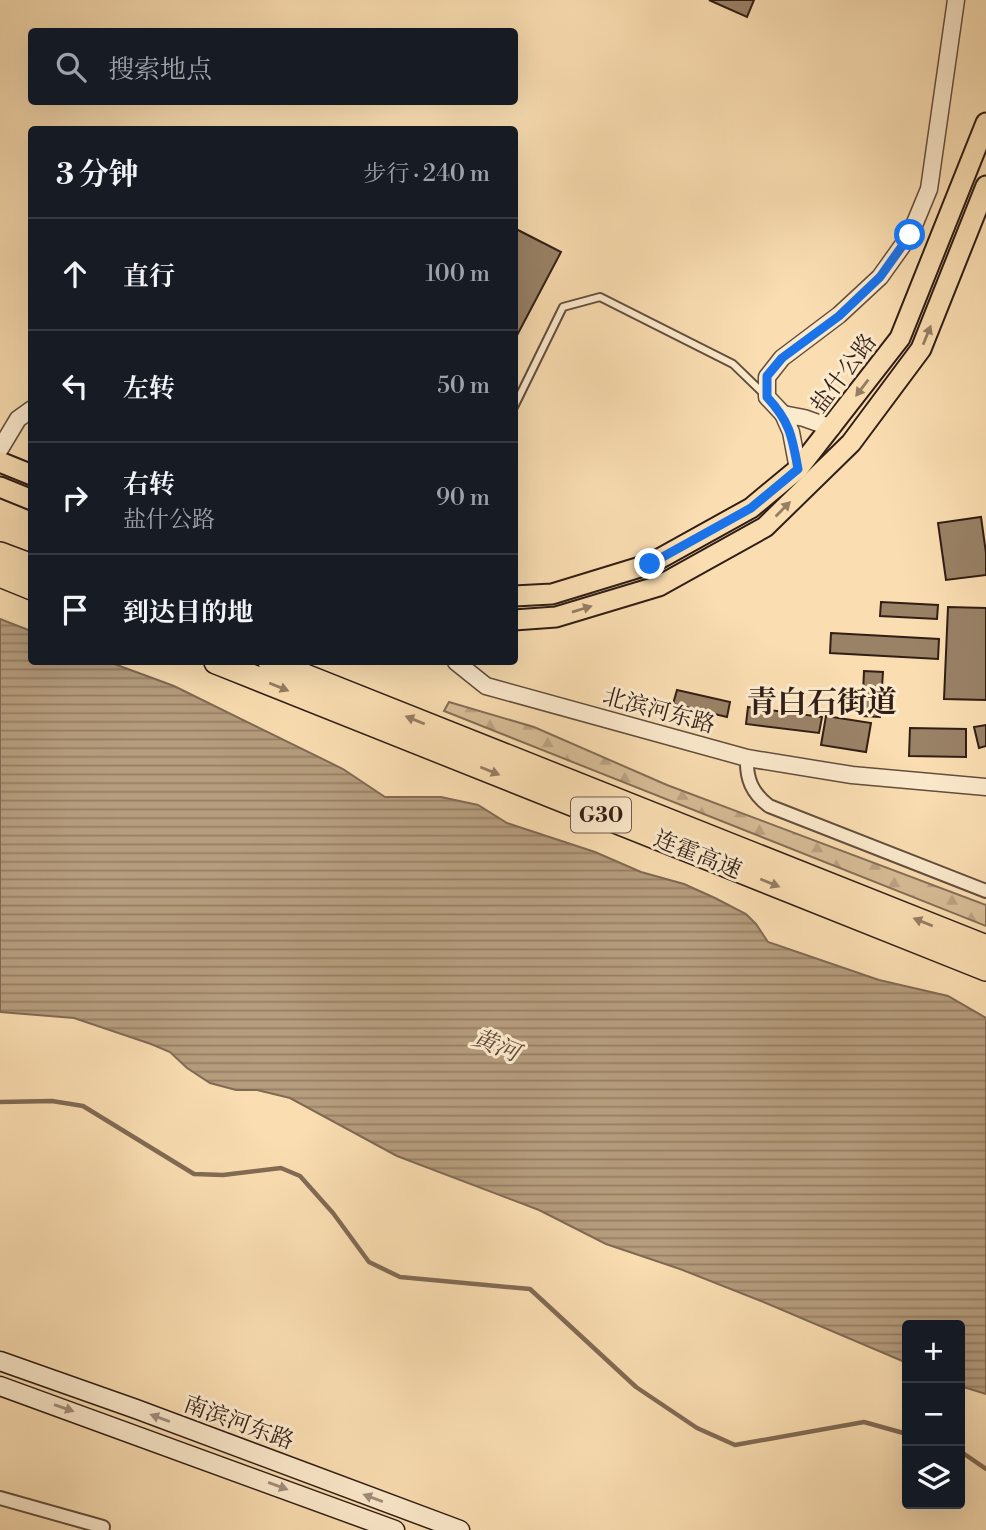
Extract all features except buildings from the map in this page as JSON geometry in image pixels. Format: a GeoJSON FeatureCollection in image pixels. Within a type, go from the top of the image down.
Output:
{"type":"FeatureCollection","features":[{"type":"Feature","properties":{"kind":"highway"},"geometry":{"type":"LineString","coordinates":[[0,554],[28,564]]}},
{"type":"Feature","properties":{"kind":"highway"},"geometry":{"type":"LineString","coordinates":[[0,575],[28,586]]}},
{"type":"Feature","properties":{"kind":"highway","name":"连霍高速"},"geometry":{"type":"LineString","coordinates":[[224,665],[986,969]]}},
{"type":"Feature","properties":{"kind":"highway","name":"连霍高速"},"geometry":{"type":"LineString","coordinates":[[278,665],[986,947]]}},
{"type":"Feature","properties":{"kind":"main road","name":"盐什公路"},"geometry":{"type":"LineString","coordinates":[[518,596],[552,594],[650,564],[751,508],[798,469],[900,338],[986,123]]}},
{"type":"Feature","properties":{"kind":"main road","name":"盐什公路"},"geometry":{"type":"LineString","coordinates":[[518,620],[556,617],[659,586],[765,527],[851,443],[921,349],[983,195]]}},
{"type":"Feature","properties":{"kind":"main road"},"geometry":{"type":"LineString","coordinates":[[0,462],[28,473]]}},
{"type":"Feature","properties":{"kind":"main road"},"geometry":{"type":"LineString","coordinates":[[0,487],[28,498]]}},
{"type":"Feature","properties":{"kind":"main road","name":"南滨河东路"},"geometry":{"type":"LineString","coordinates":[[0,1362],[149,1414],[460,1530]]}},
{"type":"Feature","properties":{"kind":"main road","name":"南滨河东路"},"geometry":{"type":"LineString","coordinates":[[0,1385],[395,1530]]}},
{"type":"Feature","properties":{"kind":"street"},"geometry":{"type":"LineString","coordinates":[[798,469],[791,432],[783,414],[767,397],[767,376],[782,358],[839,316],[880,277],[910,235],[929,189],[956,0]]}},
{"type":"Feature","properties":{"kind":"street"},"geometry":{"type":"LineString","coordinates":[[0,449],[18,419],[28,412]]}},
{"type":"Feature","properties":{"kind":"street"},"geometry":{"type":"LineString","coordinates":[[783,414],[832,428]]}},
{"type":"Feature","properties":{"kind":"street","name":"北滨河东路"},"geometry":{"type":"LineString","coordinates":[[460,665],[486,686],[747,758],[852,775],[986,787]]}},
{"type":"Feature","properties":{"kind":"street"},"geometry":{"type":"LineString","coordinates":[[747,758],[746,772],[750,785],[758,797],[769,806],[986,891]]}},
{"type":"Feature","properties":{"kind":"street"},"geometry":{"type":"LineString","coordinates":[[0,1498],[102,1529]]}},
{"type":"Feature","properties":{"kind":"lane"},"geometry":{"type":"LineString","coordinates":[[518,395],[563,307],[600,297],[733,364],[767,397]]}},
{"type":"Feature","properties":{"kind":"green space"},"geometry":{"type":"Polygon","coordinates":[[[449,702],[534,727],[667,785],[986,905],[986,926],[444,711],[449,702]]]}},
{"type":"Feature","properties":{"kind":"water","name":"黄河"},"geometry":{"type":"Polygon","coordinates":[[[0,619],[28,630],[28,665],[117,665],[174,686],[343,769],[385,797],[441,797],[478,805],[507,823],[595,852],[641,872],[684,884],[715,898],[746,914],[768,942],[879,980],[948,996],[986,1018],[986,1394],[965,1388],[965,1320],[902,1320],[902,1361],[680,1269],[606,1244],[539,1210],[397,1156],[290,1098],[210,1083],[187,1068],[170,1052],[74,1018],[0,1012],[0,619]]]}},
{"type":"Feature","properties":{"kind":"waterway"},"geometry":{"type":"LineString","coordinates":[[0,1102],[52,1101],[83,1106],[194,1174],[223,1175],[281,1168],[300,1176],[333,1213],[369,1262],[400,1277],[530,1289],[636,1387],[697,1428],[735,1445],[864,1422],[902,1433]]}},
{"type":"Feature","properties":{"kind":"waterway"},"geometry":{"type":"LineString","coordinates":[[965,1454],[986,1469]]}},
{"type":"Feature","properties":{"kind":"district","name":"青白石街道"},"geometry":{"type":"Point","coordinates":[822,702]}},
{"type":"Feature","properties":{"kind":"route"},"geometry":{"type":"LineString","coordinates":[[650,564],[751,508],[798,469],[791,432],[783,414],[767,397],[767,376],[782,358],[839,316],[880,277],[910,235]]}}]}
